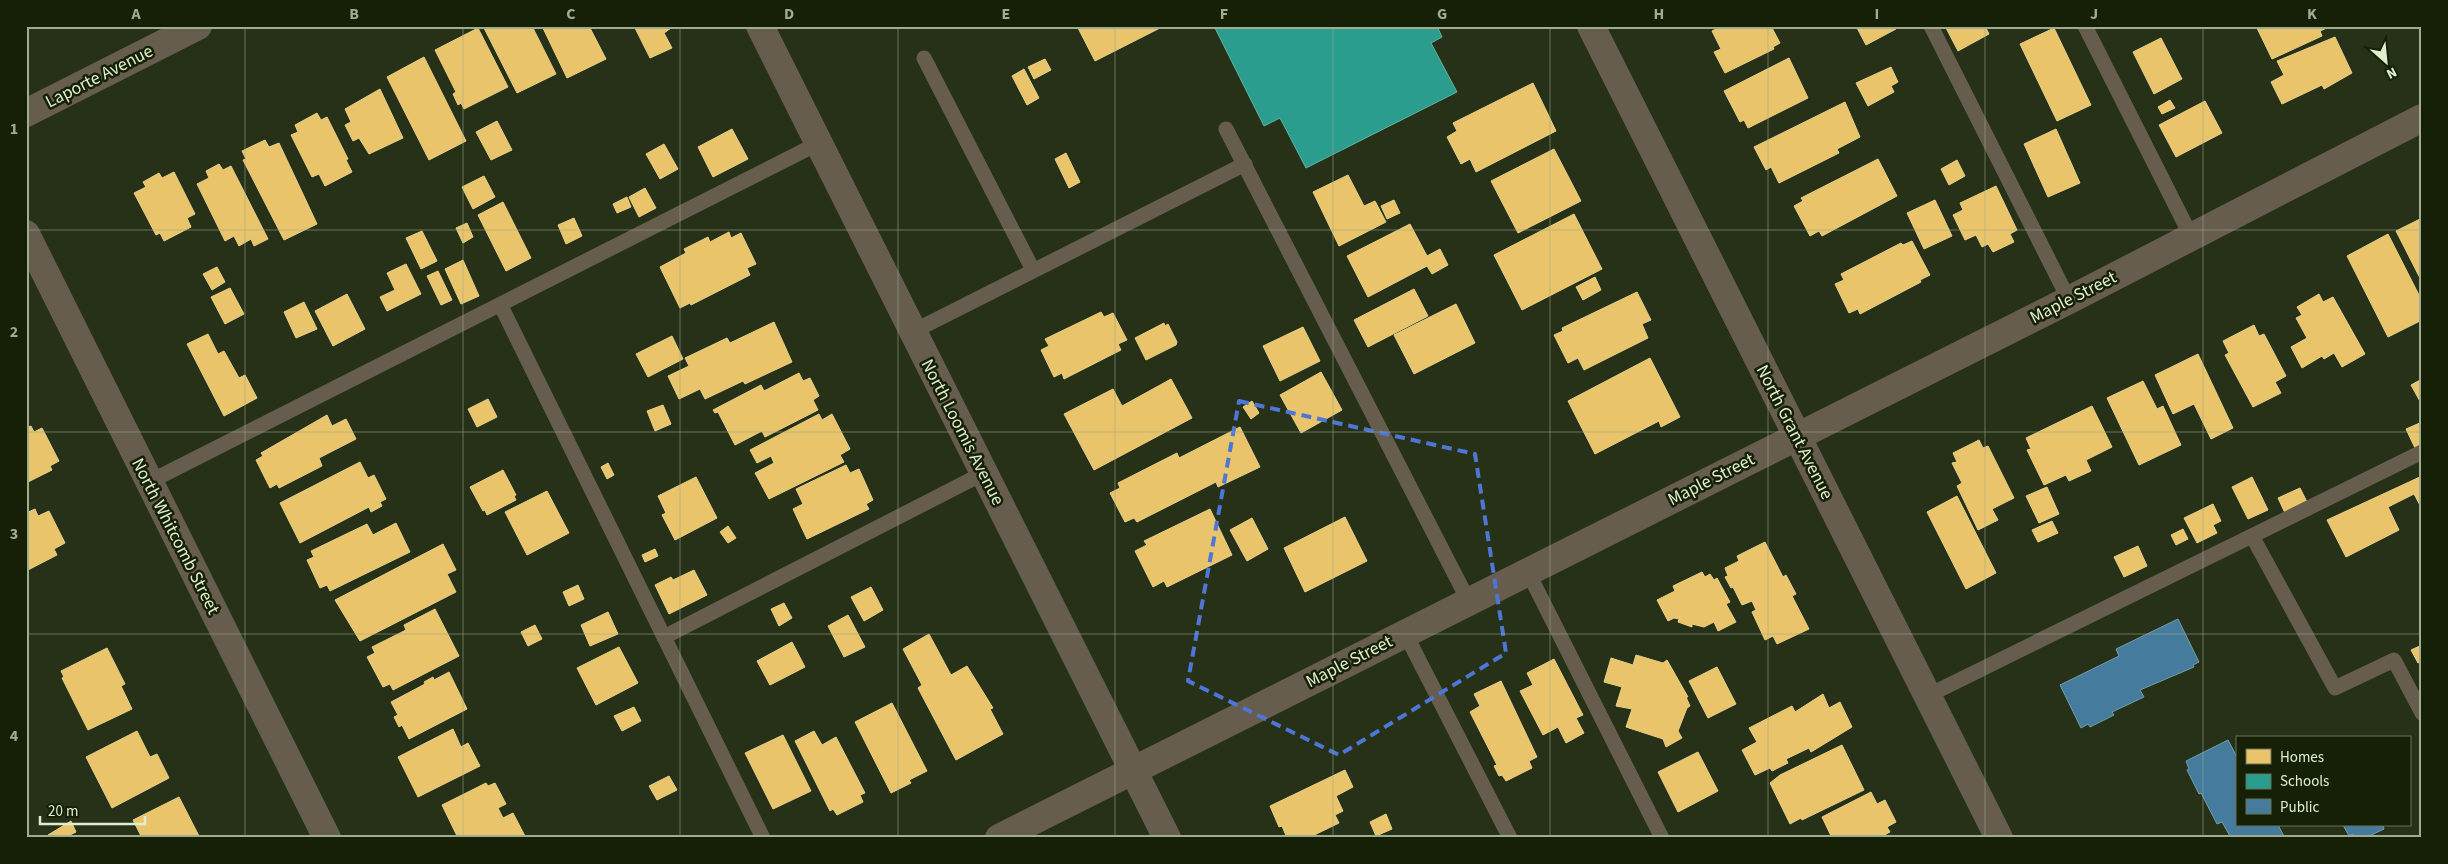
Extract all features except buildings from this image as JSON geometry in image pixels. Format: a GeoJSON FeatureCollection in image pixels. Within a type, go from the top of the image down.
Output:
{"type":"FeatureCollection","features":[{"type":"Feature","properties":{"kind":"street","name":"Laporte Avenue"},"geometry":{"type":"LineString","coordinates":[[26,113],[198,26]]}},
{"type":"Feature","properties":{"kind":"street","name":"North Loomis Avenue"},"geometry":{"type":"LineString","coordinates":[[760,26],[817,144],[1167,838]]}},
{"type":"Feature","properties":{"kind":"street","name":"North Grant Avenue"},"geometry":{"type":"LineString","coordinates":[[1591,26],[1929,695],[1999,838]]}},
{"type":"Feature","properties":{"kind":"street","name":"Maple Street"},"geometry":{"type":"LineString","coordinates":[[999,838],[1468,600],[1528,572],[2069,300],[2422,118]]}},
{"type":"Feature","properties":{"kind":"street","name":"North Whitcomb Street"},"geometry":{"type":"LineString","coordinates":[[26,234],[327,838]]}},
{"type":"Feature","properties":{"kind":"lane"},"geometry":{"type":"LineString","coordinates":[[1931,26],[2069,300]]}},
{"type":"Feature","properties":{"kind":"lane"},"geometry":{"type":"LineString","coordinates":[[2084,26],[2191,236]]}},
{"type":"Feature","properties":{"kind":"lane"},"geometry":{"type":"LineString","coordinates":[[924,58],[1033,270]]}},
{"type":"Feature","properties":{"kind":"lane"},"geometry":{"type":"LineString","coordinates":[[1226,129],[1468,600]]}},
{"type":"Feature","properties":{"kind":"lane"},"geometry":{"type":"LineString","coordinates":[[149,482],[501,306],[817,144]]}},
{"type":"Feature","properties":{"kind":"lane"},"geometry":{"type":"LineString","coordinates":[[912,332],[1245,164]]}},
{"type":"Feature","properties":{"kind":"lane"},"geometry":{"type":"LineString","coordinates":[[501,306],[763,838]]}},
{"type":"Feature","properties":{"kind":"lane"},"geometry":{"type":"LineString","coordinates":[[1929,695],[2422,452]]}},
{"type":"Feature","properties":{"kind":"lane"},"geometry":{"type":"LineString","coordinates":[[664,637],[984,472]]}},
{"type":"Feature","properties":{"kind":"lane"},"geometry":{"type":"LineString","coordinates":[[2252,536],[2335,688],[2394,660],[2422,713]]}},
{"type":"Feature","properties":{"kind":"lane"},"geometry":{"type":"LineString","coordinates":[[1528,572],[1662,838]]}},
{"type":"Feature","properties":{"kind":"lane"},"geometry":{"type":"LineString","coordinates":[[1405,633],[1510,838]]}},
{"type":"Feature","properties":{"kind":"highlighted area"},"geometry":{"type":"Polygon","coordinates":[[[1239,401],[1475,454],[1506,653],[1339,755],[1188,681],[1239,401]]]}}]}
